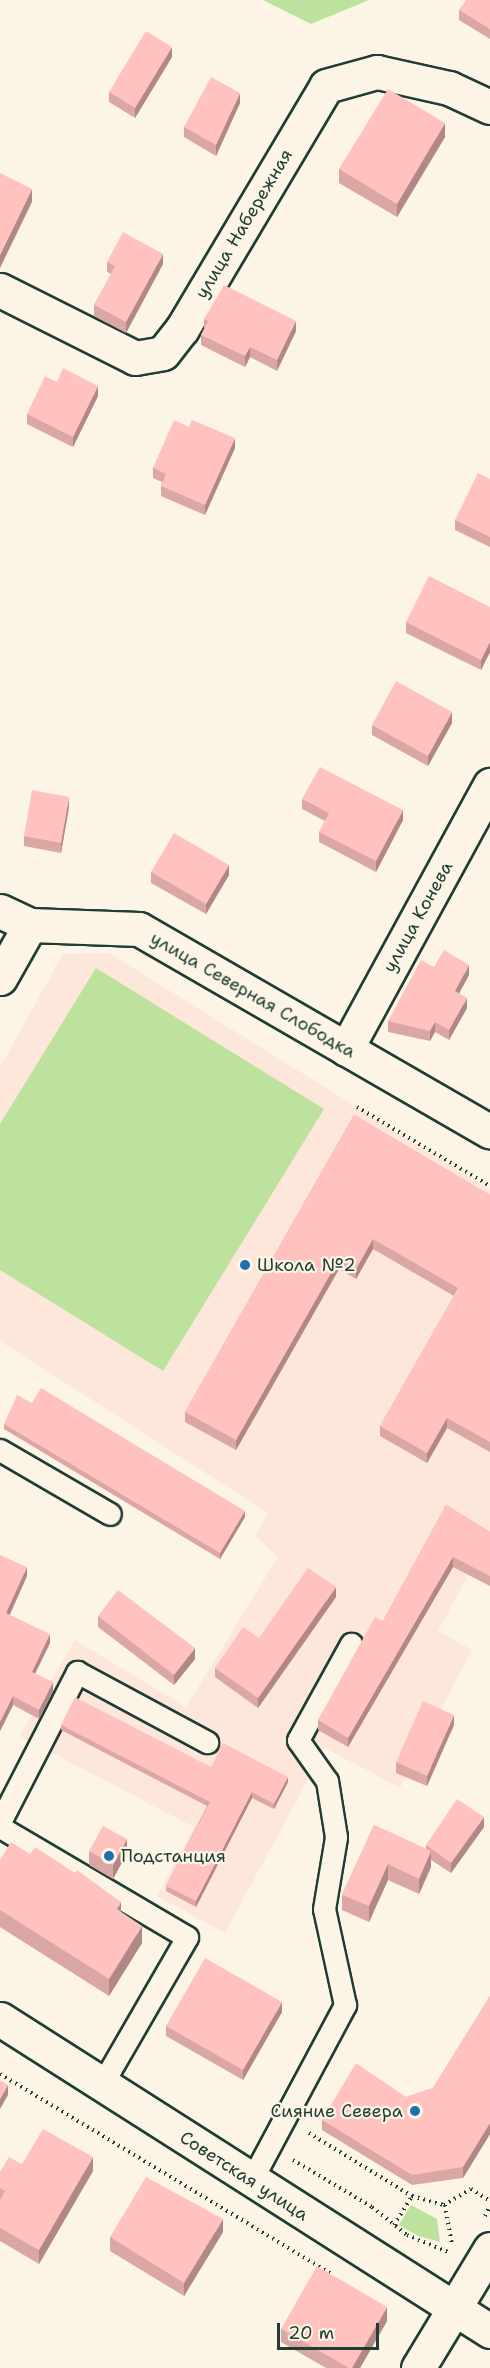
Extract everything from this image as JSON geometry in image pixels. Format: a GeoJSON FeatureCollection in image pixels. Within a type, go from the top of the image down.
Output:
{"type":"FeatureCollection","features":[{"type":"Feature","properties":{"kind":"street","name":"улица Набережная"},"geometry":{"type":"LineString","coordinates":[[0,290],[135,358],[163,353],[182,329],[326,86],[377,72],[448,88],[490,107]]}},
{"type":"Feature","properties":{"kind":"street","name":"улица Конева"},"geometry":{"type":"LineString","coordinates":[[346,1049],[490,785]]}},
{"type":"Feature","properties":{"kind":"street","name":"улица Северная Слободка"},"geometry":{"type":"LineString","coordinates":[[0,911],[30,925],[139,929],[490,1132]]}},
{"type":"Feature","properties":{"kind":"street"},"geometry":{"type":"LineString","coordinates":[[0,978],[30,925]]}},
{"type":"Feature","properties":{"kind":"street","name":"Советская улица"},"geometry":{"type":"LineString","coordinates":[[0,2019],[452,2309],[490,2331]]}},
{"type":"Feature","properties":{"kind":"street"},"geometry":{"type":"LineString","coordinates":[[418,2368],[490,2249]]}},
{"type":"Feature","properties":{"kind":"lane"},"geometry":{"type":"LineString","coordinates":[[0,1450],[110,1514]]}},
{"type":"Feature","properties":{"kind":"lane"},"geometry":{"type":"LineString","coordinates":[[251,2181],[345,2005],[324,1909],[336,1837],[327,1781],[298,1740],[351,1644]]}},
{"type":"Feature","properties":{"kind":"lane"},"geometry":{"type":"LineString","coordinates":[[0,1822],[77,1672],[207,1742]]}},
{"type":"Feature","properties":{"kind":"lane"},"geometry":{"type":"LineString","coordinates":[[0,1827],[187,1937],[102,2084]]}},
{"type":"Feature","properties":{"kind":"path"},"geometry":{"type":"LineString","coordinates":[[357,1107],[490,1186]]}},
{"type":"Feature","properties":{"kind":"path"},"geometry":{"type":"LineString","coordinates":[[0,2073],[341,2279]]}},
{"type":"Feature","properties":{"kind":"path"},"geometry":{"type":"LineString","coordinates":[[285,2118],[412,2196],[444,2205],[471,2189],[490,2201]]}},
{"type":"Feature","properties":{"kind":"path"},"geometry":{"type":"LineString","coordinates":[[394,2225],[412,2196]]}},
{"type":"Feature","properties":{"kind":"path"},"geometry":{"type":"LineString","coordinates":[[444,2205],[453,2255]]}},
{"type":"Feature","properties":{"kind":"shaded area","name":"Школа №2"},"geometry":{"type":"Polygon","coordinates":[[[109,953],[490,1190],[490,1534],[438,1631],[472,1650],[400,1788],[325,1748],[225,1933],[157,1896],[194,1827],[20,1736],[75,1640],[186,1707],[278,1557],[255,1536],[268,1513],[0,1341],[0,1067],[63,954],[109,953]]]}},
{"type":"Feature","properties":{"kind":"green space"},"geometry":{"type":"Polygon","coordinates":[[[263,0],[369,0],[311,24],[263,0]]]}},
{"type":"Feature","properties":{"kind":"green space"},"geometry":{"type":"Polygon","coordinates":[[[96,968],[324,1109],[163,1371],[0,1270],[0,1124],[96,968]]]}},
{"type":"Feature","properties":{"kind":"green space"},"geometry":{"type":"Polygon","coordinates":[[[411,2205],[437,2219],[440,2242],[418,2236],[399,2225],[411,2205]]]}},
{"type":"Feature","properties":{"kind":"building"},"geometry":{"type":"Polygon","coordinates":[[[466,0],[490,0],[490,29],[459,10],[466,0]]]}},
{"type":"Feature","properties":{"kind":"building"},"geometry":{"type":"Polygon","coordinates":[[[146,31],[172,47],[135,108],[109,92],[146,31]]]}},
{"type":"Feature","properties":{"kind":"building"},"geometry":{"type":"Polygon","coordinates":[[[211,77],[240,93],[216,145],[184,127],[211,77]]]}},
{"type":"Feature","properties":{"kind":"building"},"geometry":{"type":"Polygon","coordinates":[[[388,89],[445,123],[397,204],[339,169],[388,89]]]}},
{"type":"Feature","properties":{"kind":"building"},"geometry":{"type":"Polygon","coordinates":[[[0,173],[32,189],[0,255],[0,173]]]}},
{"type":"Feature","properties":{"kind":"building"},"geometry":{"type":"Polygon","coordinates":[[[123,232],[163,254],[126,322],[94,305],[115,266],[107,262],[123,232]]]}},
{"type":"Feature","properties":{"kind":"building"},"geometry":{"type":"Polygon","coordinates":[[[224,285],[296,321],[277,360],[250,347],[245,356],[201,335],[208,321],[204,319],[224,285]]]}},
{"type":"Feature","properties":{"kind":"building"},"geometry":{"type":"Polygon","coordinates":[[[63,368],[98,386],[73,437],[27,414],[45,376],[57,382],[63,368]]]}},
{"type":"Feature","properties":{"kind":"building"},"geometry":{"type":"Polygon","coordinates":[[[174,420],[189,427],[192,420],[235,438],[205,505],[161,486],[166,474],[153,468],[174,420]]]}},
{"type":"Feature","properties":{"kind":"building"},"geometry":{"type":"Polygon","coordinates":[[[478,473],[490,479],[490,537],[455,520],[478,473]]]}},
{"type":"Feature","properties":{"kind":"building"},"geometry":{"type":"Polygon","coordinates":[[[429,576],[490,607],[490,642],[481,660],[406,622],[429,576]]]}},
{"type":"Feature","properties":{"kind":"building"},"geometry":{"type":"Polygon","coordinates":[[[396,681],[452,712],[428,756],[372,725],[396,681]]]}},
{"type":"Feature","properties":{"kind":"building"},"geometry":{"type":"Polygon","coordinates":[[[320,767],[403,810],[376,861],[319,832],[329,813],[302,799],[320,767]]]}},
{"type":"Feature","properties":{"kind":"building"},"geometry":{"type":"Polygon","coordinates":[[[32,790],[69,797],[61,843],[24,836],[32,790]]]}},
{"type":"Feature","properties":{"kind":"building"},"geometry":{"type":"Polygon","coordinates":[[[174,833],[229,865],[206,904],[151,872],[174,833]]]}},
{"type":"Feature","properties":{"kind":"building"},"geometry":{"type":"Polygon","coordinates":[[[444,950],[469,965],[455,991],[467,998],[449,1030],[435,1022],[430,1031],[388,1021],[421,960],[434,967],[444,950]]]}},
{"type":"Feature","properties":{"kind":"building"},"geometry":{"type":"Polygon","coordinates":[[[354,1115],[490,1195],[490,1442],[447,1418],[427,1453],[380,1426],[458,1288],[373,1239],[356,1269],[339,1259],[236,1440],[185,1412],[354,1115]]]}},
{"type":"Feature","properties":{"kind":"building"},"geometry":{"type":"Polygon","coordinates":[[[41,1388],[245,1511],[220,1553],[4,1424],[17,1395],[32,1403],[41,1388]]]}},
{"type":"Feature","properties":{"kind":"building"},"geometry":{"type":"Polygon","coordinates":[[[446,1505],[490,1532],[490,1576],[453,1557],[348,1738],[318,1720],[375,1617],[383,1621],[446,1505]]]}},
{"type":"Feature","properties":{"kind":"building"},"geometry":{"type":"Polygon","coordinates":[[[0,1555],[27,1567],[6,1613],[50,1634],[32,1672],[53,1682],[39,1710],[13,1696],[0,1722],[0,1555]]]}},
{"type":"Feature","properties":{"kind":"building"},"geometry":{"type":"Polygon","coordinates":[[[308,1568],[336,1587],[258,1698],[215,1668],[243,1627],[259,1638],[308,1568]]]}},
{"type":"Feature","properties":{"kind":"building"},"geometry":{"type":"Polygon","coordinates":[[[118,1590],[195,1648],[174,1675],[98,1616],[118,1590]]]}},
{"type":"Feature","properties":{"kind":"building"},"geometry":{"type":"Polygon","coordinates":[[[75,1697],[211,1767],[223,1743],[288,1777],[274,1804],[252,1792],[196,1901],[166,1886],[210,1802],[61,1725],[75,1697]]]}},
{"type":"Feature","properties":{"kind":"building"},"geometry":{"type":"Polygon","coordinates":[[[423,1701],[454,1715],[427,1776],[396,1762],[423,1701]]]}},
{"type":"Feature","properties":{"kind":"building"},"geometry":{"type":"Polygon","coordinates":[[[457,1799],[484,1817],[451,1863],[426,1845],[457,1799]]]}},
{"type":"Feature","properties":{"kind":"building"},"geometry":{"type":"Polygon","coordinates":[[[374,1825],[431,1851],[419,1879],[388,1864],[369,1906],[342,1895],[374,1825]]]}},
{"type":"Feature","properties":{"kind":"building"},"geometry":{"type":"Polygon","coordinates":[[[103,1826],[127,1839],[113,1865],[89,1851],[103,1826]]]}},
{"type":"Feature","properties":{"kind":"building"},"geometry":{"type":"Polygon","coordinates":[[[11,1842],[30,1854],[35,1847],[75,1873],[77,1870],[121,1902],[117,1909],[142,1926],[109,1979],[0,1910],[0,1860],[11,1842]]]}},
{"type":"Feature","properties":{"kind":"building"},"geometry":{"type":"Polygon","coordinates":[[[205,1958],[282,2002],[243,2070],[166,2026],[205,1958]]]}},
{"type":"Feature","properties":{"kind":"building","name":"Сияние Севера"},"geometry":{"type":"Polygon","coordinates":[[[490,1996],[490,2123],[463,2167],[412,2175],[322,2120],[356,2063],[406,2097],[433,2088],[490,1996]]]}},
{"type":"Feature","properties":{"kind":"building"},"geometry":{"type":"Polygon","coordinates":[[[0,2080],[8,2085],[0,2099],[0,2080]]]}},
{"type":"Feature","properties":{"kind":"building"},"geometry":{"type":"Polygon","coordinates":[[[43,2129],[93,2157],[39,2250],[0,2228],[0,2200],[5,2191],[0,2188],[0,2172],[9,2157],[22,2164],[43,2129]]]}},
{"type":"Feature","properties":{"kind":"building"},"geometry":{"type":"Polygon","coordinates":[[[146,2177],[223,2219],[184,2283],[110,2237],[146,2177]]]}},
{"type":"Feature","properties":{"kind":"building"},"geometry":{"type":"Polygon","coordinates":[[[317,2266],[387,2307],[352,2368],[281,2329],[317,2266]]]}},
{"type":"Feature","properties":{"kind":"place","name":"Школа №2"},"geometry":{"type":"Point","coordinates":[245,1265]}},
{"type":"Feature","properties":{"kind":"place","name":"Подстанция"},"geometry":{"type":"Point","coordinates":[109,1856]}},
{"type":"Feature","properties":{"kind":"place","name":"Сияние Севера"},"geometry":{"type":"Point","coordinates":[415,2111]}}]}
